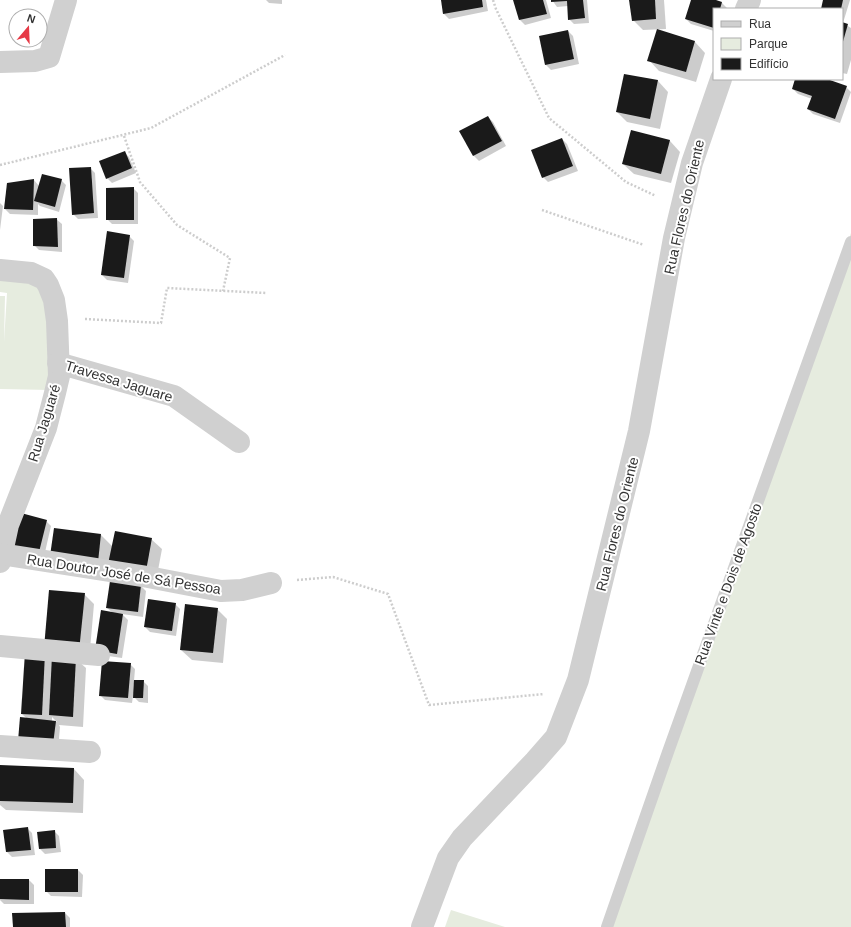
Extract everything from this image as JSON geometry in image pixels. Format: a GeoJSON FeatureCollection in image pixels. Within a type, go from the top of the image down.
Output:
{"type":"FeatureCollection","features":[{"type":"Feature","properties":{"kind":"street"},"geometry":{"type":"LineString","coordinates":[[6,61],[35,62],[49,57],[66,0]]}},
{"type":"Feature","properties":{"kind":"street","name":"Rua Flores do Oriente"},"geometry":{"type":"LineString","coordinates":[[422,927],[448,858],[462,838],[556,737],[578,680],[639,431],[681,208],[692,163],[721,80]]}},
{"type":"Feature","properties":{"kind":"street","name":"Rua Jaguaré"},"geometry":{"type":"LineString","coordinates":[[0,270],[31,273],[44,279],[48,284],[54,300],[59,376],[56,393],[46,428],[8,525],[1,558]]}},
{"type":"Feature","properties":{"kind":"street","name":"Travessa Jaguare"},"geometry":{"type":"LineString","coordinates":[[58,363],[174,396],[239,442]]}},
{"type":"Feature","properties":{"kind":"street","name":"Rua Doutor José de Sá Pessoa"},"geometry":{"type":"LineString","coordinates":[[1,558],[148,577],[221,591],[242,590],[271,583]]}},
{"type":"Feature","properties":{"kind":"street"},"geometry":{"type":"LineString","coordinates":[[0,646],[99,655]]}},
{"type":"Feature","properties":{"kind":"street"},"geometry":{"type":"LineString","coordinates":[[0,746],[90,752]]}},
{"type":"Feature","properties":{"kind":"lane","name":"Rua Vinte e Dois de Agosto"},"geometry":{"type":"LineString","coordinates":[[607,927],[668,752],[851,242]]}},
{"type":"Feature","properties":{"kind":"path"},"geometry":{"type":"LineString","coordinates":[[493,0],[548,118],[626,182],[681,208]]}},
{"type":"Feature","properties":{"kind":"path"},"geometry":{"type":"LineString","coordinates":[[0,165],[124,136],[151,128],[285,55]]}},
{"type":"Feature","properties":{"kind":"path"},"geometry":{"type":"LineString","coordinates":[[124,136],[140,182],[177,225],[230,258],[223,291]]}},
{"type":"Feature","properties":{"kind":"path"},"geometry":{"type":"LineString","coordinates":[[542,210],[671,255]]}},
{"type":"Feature","properties":{"kind":"path"},"geometry":{"type":"LineString","coordinates":[[56,318],[161,323],[167,288],[266,293]]}},
{"type":"Feature","properties":{"kind":"path"},"geometry":{"type":"LineString","coordinates":[[271,583],[333,577],[388,594],[429,705],[574,691]]}},
{"type":"Feature","properties":{"kind":"green space"},"geometry":{"type":"Polygon","coordinates":[[[851,233],[851,927],[612,927],[851,233]]]}},
{"type":"Feature","properties":{"kind":"green space"},"geometry":{"type":"Polygon","coordinates":[[[0,276],[50,281],[50,390],[0,389],[0,296],[5,296],[4,342],[7,293],[0,292],[0,276]]]}},
{"type":"Feature","properties":{"kind":"green space"},"geometry":{"type":"Polygon","coordinates":[[[451,910],[505,927],[445,927],[451,910]]]}},
{"type":"Feature","properties":{"kind":"building"},"geometry":{"type":"Polygon","coordinates":[[[441,0],[482,0],[483,7],[443,14],[441,0]]]}},
{"type":"Feature","properties":{"kind":"building"},"geometry":{"type":"Polygon","coordinates":[[[513,0],[543,0],[547,14],[519,20],[513,0]]]}},
{"type":"Feature","properties":{"kind":"building"},"geometry":{"type":"Polygon","coordinates":[[[551,0],[583,0],[585,18],[568,20],[567,1],[551,2],[551,0]]]}},
{"type":"Feature","properties":{"kind":"building"},"geometry":{"type":"Polygon","coordinates":[[[629,0],[655,0],[656,19],[632,21],[629,0]]]}},
{"type":"Feature","properties":{"kind":"building"},"geometry":{"type":"Polygon","coordinates":[[[691,0],[716,0],[722,2],[720,8],[713,8],[713,28],[685,19],[691,0]]]}},
{"type":"Feature","properties":{"kind":"building"},"geometry":{"type":"Polygon","coordinates":[[[823,0],[843,0],[841,8],[821,8],[823,0]]]}},
{"type":"Feature","properties":{"kind":"building"},"geometry":{"type":"Polygon","coordinates":[[[843,22],[848,24],[843,42],[843,22]]]}},
{"type":"Feature","properties":{"kind":"building"},"geometry":{"type":"Polygon","coordinates":[[[657,29],[695,41],[686,72],[647,61],[657,29]]]}},
{"type":"Feature","properties":{"kind":"building"},"geometry":{"type":"Polygon","coordinates":[[[568,30],[574,59],[545,65],[539,36],[568,30]]]}},
{"type":"Feature","properties":{"kind":"building"},"geometry":{"type":"Polygon","coordinates":[[[624,74],[658,80],[650,119],[616,112],[624,74]]]}},
{"type":"Feature","properties":{"kind":"building"},"geometry":{"type":"Polygon","coordinates":[[[795,80],[830,80],[847,86],[835,119],[807,109],[812,96],[792,89],[795,80]]]}},
{"type":"Feature","properties":{"kind":"building"},"geometry":{"type":"Polygon","coordinates":[[[488,116],[502,141],[473,156],[459,131],[488,116]]]}},
{"type":"Feature","properties":{"kind":"building"},"geometry":{"type":"Polygon","coordinates":[[[631,130],[670,140],[661,174],[622,164],[631,130]]]}},
{"type":"Feature","properties":{"kind":"building"},"geometry":{"type":"Polygon","coordinates":[[[562,138],[573,166],[542,178],[531,150],[562,138]]]}},
{"type":"Feature","properties":{"kind":"building"},"geometry":{"type":"Polygon","coordinates":[[[125,151],[132,168],[106,179],[99,161],[125,151]]]}},
{"type":"Feature","properties":{"kind":"building"},"geometry":{"type":"Polygon","coordinates":[[[91,167],[94,213],[72,215],[69,168],[91,167]]]}},
{"type":"Feature","properties":{"kind":"building"},"geometry":{"type":"Polygon","coordinates":[[[42,174],[62,179],[55,207],[34,201],[42,174]]]}},
{"type":"Feature","properties":{"kind":"building"},"geometry":{"type":"Polygon","coordinates":[[[34,179],[33,210],[4,209],[7,183],[34,179]]]}},
{"type":"Feature","properties":{"kind":"building"},"geometry":{"type":"Polygon","coordinates":[[[134,187],[134,220],[106,220],[106,188],[134,187]]]}},
{"type":"Feature","properties":{"kind":"building"},"geometry":{"type":"Polygon","coordinates":[[[57,218],[58,247],[33,246],[33,219],[57,218]]]}},
{"type":"Feature","properties":{"kind":"building"},"geometry":{"type":"Polygon","coordinates":[[[107,231],[130,235],[124,278],[101,275],[107,231]]]}},
{"type":"Feature","properties":{"kind":"building"},"geometry":{"type":"Polygon","coordinates":[[[21,513],[47,520],[38,556],[12,550],[21,513]]]}},
{"type":"Feature","properties":{"kind":"building"},"geometry":{"type":"Polygon","coordinates":[[[54,528],[101,534],[98,562],[50,556],[54,528]]]}},
{"type":"Feature","properties":{"kind":"building"},"geometry":{"type":"Polygon","coordinates":[[[115,531],[152,538],[146,571],[108,564],[115,531]]]}},
{"type":"Feature","properties":{"kind":"building"},"geometry":{"type":"Polygon","coordinates":[[[110,581],[141,585],[138,612],[106,608],[110,581]]]}},
{"type":"Feature","properties":{"kind":"building"},"geometry":{"type":"Polygon","coordinates":[[[49,590],[85,593],[79,651],[44,648],[49,590]]]}},
{"type":"Feature","properties":{"kind":"building"},"geometry":{"type":"Polygon","coordinates":[[[148,599],[176,603],[172,631],[144,627],[148,599]]]}},
{"type":"Feature","properties":{"kind":"building"},"geometry":{"type":"Polygon","coordinates":[[[185,604],[218,608],[213,653],[180,650],[185,604]]]}},
{"type":"Feature","properties":{"kind":"building"},"geometry":{"type":"Polygon","coordinates":[[[101,610],[123,614],[117,654],[95,650],[101,610]]]}},
{"type":"Feature","properties":{"kind":"building"},"geometry":{"type":"Polygon","coordinates":[[[25,652],[45,653],[42,715],[21,714],[25,652]]]}},
{"type":"Feature","properties":{"kind":"building"},"geometry":{"type":"Polygon","coordinates":[[[52,656],[76,657],[73,717],[49,715],[52,656]]]}},
{"type":"Feature","properties":{"kind":"building"},"geometry":{"type":"Polygon","coordinates":[[[102,661],[131,663],[128,698],[99,696],[102,661]]]}},
{"type":"Feature","properties":{"kind":"building"},"geometry":{"type":"Polygon","coordinates":[[[134,680],[144,680],[143,698],[133,698],[134,680]]]}},
{"type":"Feature","properties":{"kind":"building"},"geometry":{"type":"Polygon","coordinates":[[[20,717],[56,721],[53,744],[18,741],[20,717]]]}},
{"type":"Feature","properties":{"kind":"building"},"geometry":{"type":"Polygon","coordinates":[[[0,765],[74,768],[73,803],[0,801],[0,765]]]}},
{"type":"Feature","properties":{"kind":"building"},"geometry":{"type":"Polygon","coordinates":[[[28,827],[31,850],[6,852],[3,830],[28,827]]]}},
{"type":"Feature","properties":{"kind":"building"},"geometry":{"type":"Polygon","coordinates":[[[55,830],[56,848],[39,849],[37,832],[55,830]]]}},
{"type":"Feature","properties":{"kind":"building"},"geometry":{"type":"Polygon","coordinates":[[[45,869],[78,869],[78,892],[45,892],[45,869]]]}},
{"type":"Feature","properties":{"kind":"building"},"geometry":{"type":"Polygon","coordinates":[[[0,879],[29,879],[29,900],[0,899],[0,879]]]}},
{"type":"Feature","properties":{"kind":"building"},"geometry":{"type":"Polygon","coordinates":[[[65,912],[66,927],[13,927],[12,913],[65,912]]]}}]}
